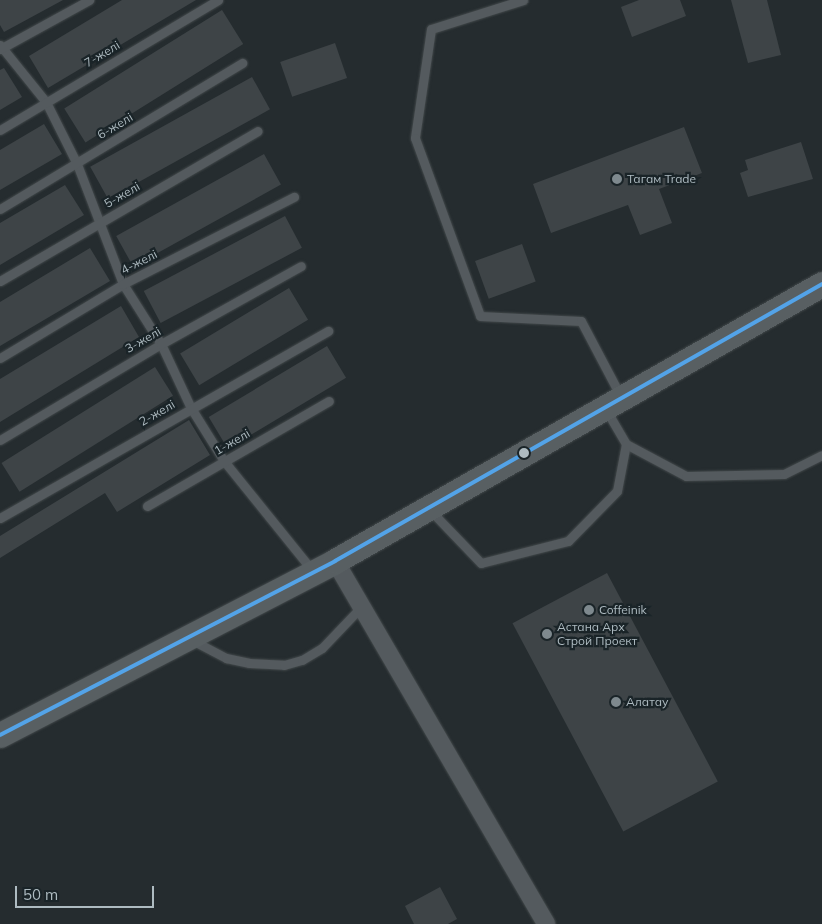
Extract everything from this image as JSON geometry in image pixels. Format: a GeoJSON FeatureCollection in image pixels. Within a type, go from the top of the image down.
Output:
{"type":"FeatureCollection","features":[{"type":"Feature","properties":{"kind":"street"},"geometry":{"type":"LineString","coordinates":[[0,735],[324,566],[822,284]]}},
{"type":"Feature","properties":{"kind":"street"},"geometry":{"type":"LineString","coordinates":[[324,566],[362,605],[546,924]]}},
{"type":"Feature","properties":{"kind":"lane"},"geometry":{"type":"LineString","coordinates":[[89,0],[1,48],[46,102],[77,164],[98,223],[123,284],[161,344],[191,408],[224,461],[324,566]]}},
{"type":"Feature","properties":{"kind":"lane","name":"7-желі"},"geometry":{"type":"LineString","coordinates":[[0,130],[218,0]]}},
{"type":"Feature","properties":{"kind":"lane"},"geometry":{"type":"LineString","coordinates":[[428,508],[481,563],[568,541],[617,491],[626,444],[613,403],[581,321],[480,316],[415,138],[431,28],[523,0]]}},
{"type":"Feature","properties":{"kind":"lane","name":"6-желі"},"geometry":{"type":"LineString","coordinates":[[0,209],[242,63]]}},
{"type":"Feature","properties":{"kind":"lane","name":"5-желі"},"geometry":{"type":"LineString","coordinates":[[0,281],[258,131]]}},
{"type":"Feature","properties":{"kind":"lane","name":"4-желі"},"geometry":{"type":"LineString","coordinates":[[0,358],[123,284],[294,197]]}},
{"type":"Feature","properties":{"kind":"lane","name":"3-желі"},"geometry":{"type":"LineString","coordinates":[[0,440],[161,344],[301,266]]}},
{"type":"Feature","properties":{"kind":"lane","name":"2-желі"},"geometry":{"type":"LineString","coordinates":[[0,518],[328,331]]}},
{"type":"Feature","properties":{"kind":"lane","name":"1-желі"},"geometry":{"type":"LineString","coordinates":[[147,506],[329,401]]}},
{"type":"Feature","properties":{"kind":"lane"},"geometry":{"type":"LineString","coordinates":[[626,444],[686,476],[784,474],[822,455]]}},
{"type":"Feature","properties":{"kind":"lane"},"geometry":{"type":"LineString","coordinates":[[185,637],[226,658],[249,663],[284,665],[302,660],[322,648],[362,605]]}},
{"type":"Feature","properties":{"kind":"building"},"geometry":{"type":"Polygon","coordinates":[[[0,0],[63,0],[4,32],[0,25],[0,0]]]}},
{"type":"Feature","properties":{"kind":"building"},"geometry":{"type":"Polygon","coordinates":[[[122,0],[196,0],[48,88],[29,56],[122,0]]]}},
{"type":"Feature","properties":{"kind":"building"},"geometry":{"type":"Polygon","coordinates":[[[639,0],[680,0],[686,16],[632,37],[621,7],[639,0]]]}},
{"type":"Feature","properties":{"kind":"building"},"geometry":{"type":"Polygon","coordinates":[[[731,0],[767,0],[781,55],[748,63],[731,0]]]}},
{"type":"Feature","properties":{"kind":"building"},"geometry":{"type":"Polygon","coordinates":[[[222,10],[243,44],[85,142],[64,109],[222,10]]]}},
{"type":"Feature","properties":{"kind":"building"},"geometry":{"type":"Polygon","coordinates":[[[335,43],[347,78],[292,97],[280,62],[335,43]]]}},
{"type":"Feature","properties":{"kind":"building"},"geometry":{"type":"Polygon","coordinates":[[[4,68],[22,97],[0,110],[0,70],[4,68]]]}},
{"type":"Feature","properties":{"kind":"building"},"geometry":{"type":"Polygon","coordinates":[[[252,77],[270,109],[108,199],[90,167],[252,77]]]}},
{"type":"Feature","properties":{"kind":"building"},"geometry":{"type":"Polygon","coordinates":[[[44,124],[62,154],[0,190],[0,150],[44,124]]]}},
{"type":"Feature","properties":{"kind":"building","name":"Тагам Trade"},"geometry":{"type":"Polygon","coordinates":[[[684,127],[702,173],[659,189],[672,223],[640,235],[628,205],[551,233],[533,184],[684,127]]]}},
{"type":"Feature","properties":{"kind":"building"},"geometry":{"type":"Polygon","coordinates":[[[801,142],[813,179],[748,197],[740,173],[748,170],[745,160],[801,142]]]}},
{"type":"Feature","properties":{"kind":"building"},"geometry":{"type":"Polygon","coordinates":[[[264,154],[281,185],[133,267],[116,236],[264,154]]]}},
{"type":"Feature","properties":{"kind":"building"},"geometry":{"type":"Polygon","coordinates":[[[65,185],[84,215],[0,265],[0,223],[65,185]]]}},
{"type":"Feature","properties":{"kind":"building"},"geometry":{"type":"Polygon","coordinates":[[[285,216],[302,248],[161,323],[144,291],[285,216]]]}},
{"type":"Feature","properties":{"kind":"building"},"geometry":{"type":"Polygon","coordinates":[[[522,244],[536,282],[489,299],[475,261],[522,244]]]}},
{"type":"Feature","properties":{"kind":"building"},"geometry":{"type":"Polygon","coordinates":[[[90,248],[110,281],[0,346],[0,302],[90,248]]]}},
{"type":"Feature","properties":{"kind":"building"},"geometry":{"type":"Polygon","coordinates":[[[289,288],[308,320],[199,385],[180,353],[289,288]]]}},
{"type":"Feature","properties":{"kind":"building"},"geometry":{"type":"Polygon","coordinates":[[[121,306],[139,337],[0,422],[0,379],[121,306]]]}},
{"type":"Feature","properties":{"kind":"building"},"geometry":{"type":"Polygon","coordinates":[[[327,346],[346,378],[228,449],[209,417],[327,346]]]}},
{"type":"Feature","properties":{"kind":"building"},"geometry":{"type":"Polygon","coordinates":[[[155,367],[173,396],[20,492],[2,463],[155,367]]]}},
{"type":"Feature","properties":{"kind":"building"},"geometry":{"type":"Polygon","coordinates":[[[189,420],[210,455],[117,512],[105,493],[0,558],[0,536],[189,420]]]}},
{"type":"Feature","properties":{"kind":"building","name":"Алатау"},"geometry":{"type":"Polygon","coordinates":[[[607,573],[718,781],[623,832],[513,623],[607,573]]]}},
{"type":"Feature","properties":{"kind":"building"},"geometry":{"type":"Polygon","coordinates":[[[440,887],[457,919],[448,924],[414,924],[405,906],[440,887]]]}},
{"type":"Feature","properties":{"kind":"transit line"},"geometry":{"type":"LineString","coordinates":[[0,735],[335,561],[822,284]]}},
{"type":"Feature","properties":{"kind":"place","name":"Тагам Trade"},"geometry":{"type":"Point","coordinates":[617,179]}},
{"type":"Feature","properties":{"kind":"place","name":"Coffeinik"},"geometry":{"type":"Point","coordinates":[589,610]}},
{"type":"Feature","properties":{"kind":"place","name":"Астана Арх Строй Проект"},"geometry":{"type":"Point","coordinates":[547,634]}},
{"type":"Feature","properties":{"kind":"place","name":"Алатау"},"geometry":{"type":"Point","coordinates":[616,702]}}]}
